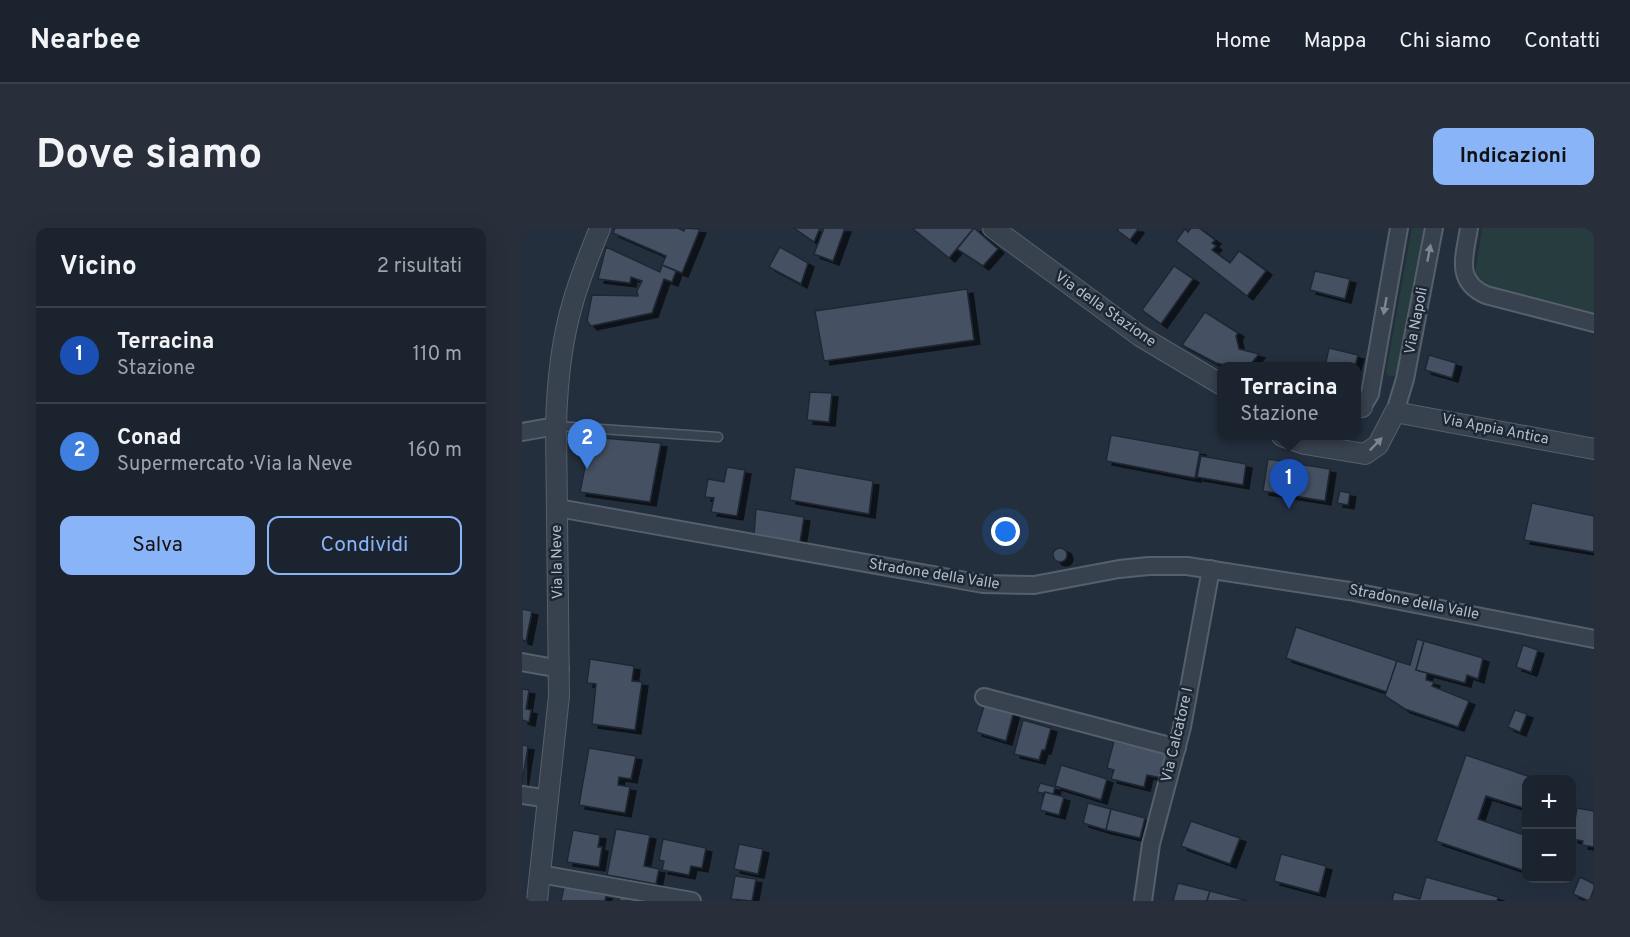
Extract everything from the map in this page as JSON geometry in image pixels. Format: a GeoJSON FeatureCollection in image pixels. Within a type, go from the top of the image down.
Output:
{"type":"FeatureCollection","features":[{"type":"Feature","properties":{"kind":"street","name":"Via la Neve"},"geometry":{"type":"LineString","coordinates":[[537,901],[558,714],[560,669],[556,426],[560,364],[571,310],[600,228]]}},
{"type":"Feature","properties":{"kind":"street","name":"Via della Stazione"},"geometry":{"type":"LineString","coordinates":[[993,228],[1140,336],[1217,383]]}},
{"type":"Feature","properties":{"kind":"street"},"geometry":{"type":"LineString","coordinates":[[1361,405],[1370,394],[1399,228]]}},
{"type":"Feature","properties":{"kind":"street","name":"Via Napoli"},"geometry":{"type":"LineString","coordinates":[[1395,412],[1406,379],[1434,228]]}},
{"type":"Feature","properties":{"kind":"street"},"geometry":{"type":"LineString","coordinates":[[1469,228],[1463,268],[1468,283],[1473,288],[1485,295],[1594,322]]}},
{"type":"Feature","properties":{"kind":"street"},"geometry":{"type":"LineString","coordinates":[[1297,440],[1316,446],[1365,454],[1378,445],[1395,412]]}},
{"type":"Feature","properties":{"kind":"street","name":"Via Appia Antica"},"geometry":{"type":"LineString","coordinates":[[1395,412],[1594,449]]}},
{"type":"Feature","properties":{"kind":"street"},"geometry":{"type":"LineString","coordinates":[[522,432],[556,426]]}},
{"type":"Feature","properties":{"kind":"street","name":"Stradone della Valle"},"geometry":{"type":"LineString","coordinates":[[558,508],[983,584],[1034,585],[1104,571],[1149,566],[1211,569],[1349,591],[1594,639]]}},
{"type":"Feature","properties":{"kind":"street","name":"Via Calcatore I"},"geometry":{"type":"LineString","coordinates":[[1143,901],[1151,844],[1177,748],[1211,569]]}},
{"type":"Feature","properties":{"kind":"street"},"geometry":{"type":"LineString","coordinates":[[522,662],[560,669]]}},
{"type":"Feature","properties":{"kind":"street"},"geometry":{"type":"LineString","coordinates":[[984,698],[1177,748]]}},
{"type":"Feature","properties":{"kind":"street"},"geometry":{"type":"LineString","coordinates":[[522,795],[549,799]]}},
{"type":"Feature","properties":{"kind":"street"},"geometry":{"type":"LineString","coordinates":[[540,874],[692,901]]}},
{"type":"Feature","properties":{"kind":"lane"},"geometry":{"type":"LineString","coordinates":[[556,426],[718,437]]}},
{"type":"Feature","properties":{"kind":"green space"},"geometry":{"type":"Polygon","coordinates":[[[1412,228],[1424,228],[1397,372],[1394,376],[1388,376],[1386,372],[1412,228]]]}},
{"type":"Feature","properties":{"kind":"green space"},"geometry":{"type":"Polygon","coordinates":[[[1482,228],[1594,228],[1594,314],[1474,282],[1482,228]]]}},
{"type":"Feature","properties":{"kind":"building"},"geometry":{"type":"Polygon","coordinates":[[[615,228],[678,228],[684,231],[685,228],[700,229],[682,273],[662,265],[666,256],[613,233],[615,228]]]}},
{"type":"Feature","properties":{"kind":"building"},"geometry":{"type":"Polygon","coordinates":[[[794,228],[820,228],[814,242],[794,228]]]}},
{"type":"Feature","properties":{"kind":"building"},"geometry":{"type":"Polygon","coordinates":[[[824,228],[845,228],[833,261],[814,254],[824,228]]]}},
{"type":"Feature","properties":{"kind":"building"},"geometry":{"type":"Polygon","coordinates":[[[912,228],[974,228],[949,258],[912,228]]]}},
{"type":"Feature","properties":{"kind":"building"},"geometry":{"type":"Polygon","coordinates":[[[974,228],[998,249],[983,266],[957,249],[974,228]]]}},
{"type":"Feature","properties":{"kind":"building"},"geometry":{"type":"Polygon","coordinates":[[[1119,228],[1138,229],[1130,240],[1117,230],[1119,228]]]}},
{"type":"Feature","properties":{"kind":"building"},"geometry":{"type":"Polygon","coordinates":[[[1191,228],[1199,228],[1215,240],[1212,243],[1216,246],[1212,250],[1230,263],[1239,251],[1266,271],[1247,296],[1176,241],[1185,229],[1188,232],[1191,228]]]}},
{"type":"Feature","properties":{"kind":"building"},"geometry":{"type":"Polygon","coordinates":[[[606,247],[660,272],[662,265],[676,271],[672,282],[664,279],[652,313],[591,326],[587,321],[592,295],[638,296],[637,291],[642,281],[631,277],[630,283],[598,279],[606,247]]]}},
{"type":"Feature","properties":{"kind":"building"},"geometry":{"type":"Polygon","coordinates":[[[780,247],[808,263],[801,284],[769,267],[780,247]]]}},
{"type":"Feature","properties":{"kind":"building"},"geometry":{"type":"Polygon","coordinates":[[[1174,266],[1193,279],[1161,324],[1142,310],[1174,266]]]}},
{"type":"Feature","properties":{"kind":"building"},"geometry":{"type":"Polygon","coordinates":[[[1315,271],[1350,279],[1345,299],[1310,290],[1315,271]]]}},
{"type":"Feature","properties":{"kind":"building"},"geometry":{"type":"Polygon","coordinates":[[[967,289],[974,340],[824,361],[815,311],[967,289]]]}},
{"type":"Feature","properties":{"kind":"building"},"geometry":{"type":"Polygon","coordinates":[[[1205,312],[1238,333],[1236,336],[1239,349],[1259,354],[1252,362],[1217,363],[1182,345],[1205,312]]]}},
{"type":"Feature","properties":{"kind":"building"},"geometry":{"type":"Polygon","coordinates":[[[1329,348],[1358,355],[1356,362],[1326,362],[1329,348]]]}},
{"type":"Feature","properties":{"kind":"building"},"geometry":{"type":"Polygon","coordinates":[[[1429,355],[1456,363],[1452,378],[1425,370],[1429,355]]]}},
{"type":"Feature","properties":{"kind":"building"},"geometry":{"type":"Polygon","coordinates":[[[810,392],[832,393],[829,422],[807,420],[810,392]]]}},
{"type":"Feature","properties":{"kind":"building"},"geometry":{"type":"Polygon","coordinates":[[[1111,435],[1200,451],[1195,478],[1106,461],[1111,435]]]}},
{"type":"Feature","properties":{"kind":"building"},"geometry":{"type":"Polygon","coordinates":[[[591,437],[661,443],[650,502],[580,492],[591,437]]]}},
{"type":"Feature","properties":{"kind":"building"},"geometry":{"type":"Polygon","coordinates":[[[1201,456],[1246,464],[1243,485],[1197,477],[1201,456]]]}},
{"type":"Feature","properties":{"kind":"building"},"geometry":{"type":"Polygon","coordinates":[[[1268,459],[1330,469],[1325,501],[1263,491],[1268,459]]]}},
{"type":"Feature","properties":{"kind":"building"},"geometry":{"type":"Polygon","coordinates":[[[727,467],[745,470],[737,516],[711,512],[714,498],[705,497],[708,479],[724,482],[727,467]]]}},
{"type":"Feature","properties":{"kind":"building"},"geometry":{"type":"Polygon","coordinates":[[[795,467],[873,481],[869,514],[790,500],[795,467]]]}},
{"type":"Feature","properties":{"kind":"building"},"geometry":{"type":"Polygon","coordinates":[[[1340,491],[1350,493],[1348,505],[1337,503],[1340,491]]]}},
{"type":"Feature","properties":{"kind":"building"},"geometry":{"type":"Polygon","coordinates":[[[1532,503],[1594,516],[1594,552],[1524,540],[1532,503]]]}},
{"type":"Feature","properties":{"kind":"building"},"geometry":{"type":"Polygon","coordinates":[[[756,509],[804,517],[800,542],[754,534],[756,509]]]}},
{"type":"Feature","properties":{"kind":"building"},"geometry":{"type":"Polygon","coordinates":[[[1060,548],[1065,550],[1067,555],[1065,560],[1060,562],[1055,560],[1053,555],[1055,550],[1060,548]]]}},
{"type":"Feature","properties":{"kind":"building"},"geometry":{"type":"Polygon","coordinates":[[[522,609],[532,611],[526,641],[522,640],[522,609]]]}},
{"type":"Feature","properties":{"kind":"building"},"geometry":{"type":"Polygon","coordinates":[[[1296,627],[1397,661],[1387,692],[1286,658],[1296,627]]]}},
{"type":"Feature","properties":{"kind":"building"},"geometry":{"type":"Polygon","coordinates":[[[1417,639],[1424,641],[1416,670],[1427,673],[1426,680],[1434,682],[1432,686],[1469,701],[1458,727],[1405,709],[1385,696],[1397,661],[1410,665],[1417,639]]]}},
{"type":"Feature","properties":{"kind":"building"},"geometry":{"type":"Polygon","coordinates":[[[1424,641],[1483,658],[1478,679],[1467,675],[1465,683],[1416,670],[1424,641]]]}},
{"type":"Feature","properties":{"kind":"building"},"geometry":{"type":"Polygon","coordinates":[[[1523,645],[1538,650],[1531,672],[1516,667],[1523,645]]]}},
{"type":"Feature","properties":{"kind":"building"},"geometry":{"type":"Polygon","coordinates":[[[590,659],[634,666],[632,681],[642,682],[635,730],[592,724],[596,684],[587,683],[590,659]]]}},
{"type":"Feature","properties":{"kind":"building"},"geometry":{"type":"Polygon","coordinates":[[[522,689],[529,690],[526,709],[531,710],[529,722],[522,720],[522,689]]]}},
{"type":"Feature","properties":{"kind":"building"},"geometry":{"type":"Polygon","coordinates":[[[985,703],[1014,711],[1006,741],[976,732],[985,703]]]}},
{"type":"Feature","properties":{"kind":"building"},"geometry":{"type":"Polygon","coordinates":[[[1515,710],[1527,714],[1520,732],[1508,727],[1515,710]]]}},
{"type":"Feature","properties":{"kind":"building"},"geometry":{"type":"Polygon","coordinates":[[[1023,720],[1051,728],[1045,750],[1042,750],[1039,760],[1014,754],[1023,720]]]}},
{"type":"Feature","properties":{"kind":"building"},"geometry":{"type":"Polygon","coordinates":[[[1114,741],[1172,755],[1166,779],[1147,775],[1144,787],[1111,779],[1114,770],[1107,768],[1114,741]]]}},
{"type":"Feature","properties":{"kind":"building"},"geometry":{"type":"Polygon","coordinates":[[[522,745],[528,746],[522,783],[522,745]]]}},
{"type":"Feature","properties":{"kind":"building"},"geometry":{"type":"Polygon","coordinates":[[[589,748],[636,756],[631,779],[619,777],[618,785],[630,787],[625,813],[579,805],[589,748]]]}},
{"type":"Feature","properties":{"kind":"building"},"geometry":{"type":"Polygon","coordinates":[[[1466,755],[1524,775],[1522,775],[1522,807],[1486,796],[1478,819],[1522,834],[1522,870],[1436,841],[1466,755]]]}},
{"type":"Feature","properties":{"kind":"building"},"geometry":{"type":"Polygon","coordinates":[[[1061,765],[1107,779],[1101,800],[1055,786],[1061,765]]]}},
{"type":"Feature","properties":{"kind":"building"},"geometry":{"type":"Polygon","coordinates":[[[1040,783],[1055,787],[1053,795],[1037,792],[1040,783]]]}},
{"type":"Feature","properties":{"kind":"building"},"geometry":{"type":"Polygon","coordinates":[[[1045,792],[1064,797],[1059,815],[1040,810],[1045,792]]]}},
{"type":"Feature","properties":{"kind":"building"},"geometry":{"type":"Polygon","coordinates":[[[1088,803],[1111,809],[1106,830],[1083,823],[1088,803]]]}},
{"type":"Feature","properties":{"kind":"building"},"geometry":{"type":"Polygon","coordinates":[[[1577,808],[1594,811],[1594,847],[1582,845],[1583,841],[1576,840],[1577,808]]]}},
{"type":"Feature","properties":{"kind":"building"},"geometry":{"type":"Polygon","coordinates":[[[1111,809],[1145,818],[1140,838],[1106,830],[1111,809]]]}},
{"type":"Feature","properties":{"kind":"building"},"geometry":{"type":"Polygon","coordinates":[[[1191,821],[1240,838],[1230,864],[1181,846],[1191,821]]]}},
{"type":"Feature","properties":{"kind":"building"},"geometry":{"type":"Polygon","coordinates":[[[616,829],[650,835],[644,866],[659,869],[656,884],[607,875],[616,829]]]}},
{"type":"Feature","properties":{"kind":"building"},"geometry":{"type":"Polygon","coordinates":[[[573,830],[600,835],[598,847],[602,847],[599,867],[567,862],[573,830]]]}},
{"type":"Feature","properties":{"kind":"building"},"geometry":{"type":"Polygon","coordinates":[[[663,839],[706,848],[702,868],[691,866],[689,875],[662,870],[664,861],[659,860],[663,839]]]}},
{"type":"Feature","properties":{"kind":"building"},"geometry":{"type":"Polygon","coordinates":[[[739,844],[763,849],[758,874],[734,869],[739,844]]]}},
{"type":"Feature","properties":{"kind":"building"},"geometry":{"type":"Polygon","coordinates":[[[1281,854],[1326,866],[1319,893],[1274,881],[1281,854]]]}},
{"type":"Feature","properties":{"kind":"building"},"geometry":{"type":"Polygon","coordinates":[[[735,876],[756,879],[752,901],[731,899],[735,876]]]}},
{"type":"Feature","properties":{"kind":"building"},"geometry":{"type":"Polygon","coordinates":[[[1426,877],[1498,897],[1497,901],[1392,901],[1394,892],[1420,899],[1426,877]]]}},
{"type":"Feature","properties":{"kind":"building"},"geometry":{"type":"Polygon","coordinates":[[[1580,877],[1594,884],[1589,901],[1573,894],[1580,877]]]}},
{"type":"Feature","properties":{"kind":"building"},"geometry":{"type":"Polygon","coordinates":[[[1178,883],[1210,891],[1207,901],[1173,901],[1178,883]]]}},
{"type":"Feature","properties":{"kind":"building"},"geometry":{"type":"Polygon","coordinates":[[[564,887],[606,895],[605,901],[561,901],[564,887]]]}},
{"type":"Feature","properties":{"kind":"building"},"geometry":{"type":"Polygon","coordinates":[[[1210,891],[1248,901],[1207,901],[1210,891]]]}},
{"type":"Feature","properties":{"kind":"building"},"geometry":{"type":"Polygon","coordinates":[[[620,895],[650,901],[619,901],[620,895]]]}},
{"type":"Feature","properties":{"kind":"place","name":"Conad"},"geometry":{"type":"Point","coordinates":[587,469]}},
{"type":"Feature","properties":{"kind":"place","name":"Terracina"},"geometry":{"type":"Point","coordinates":[1289,509]}}]}
